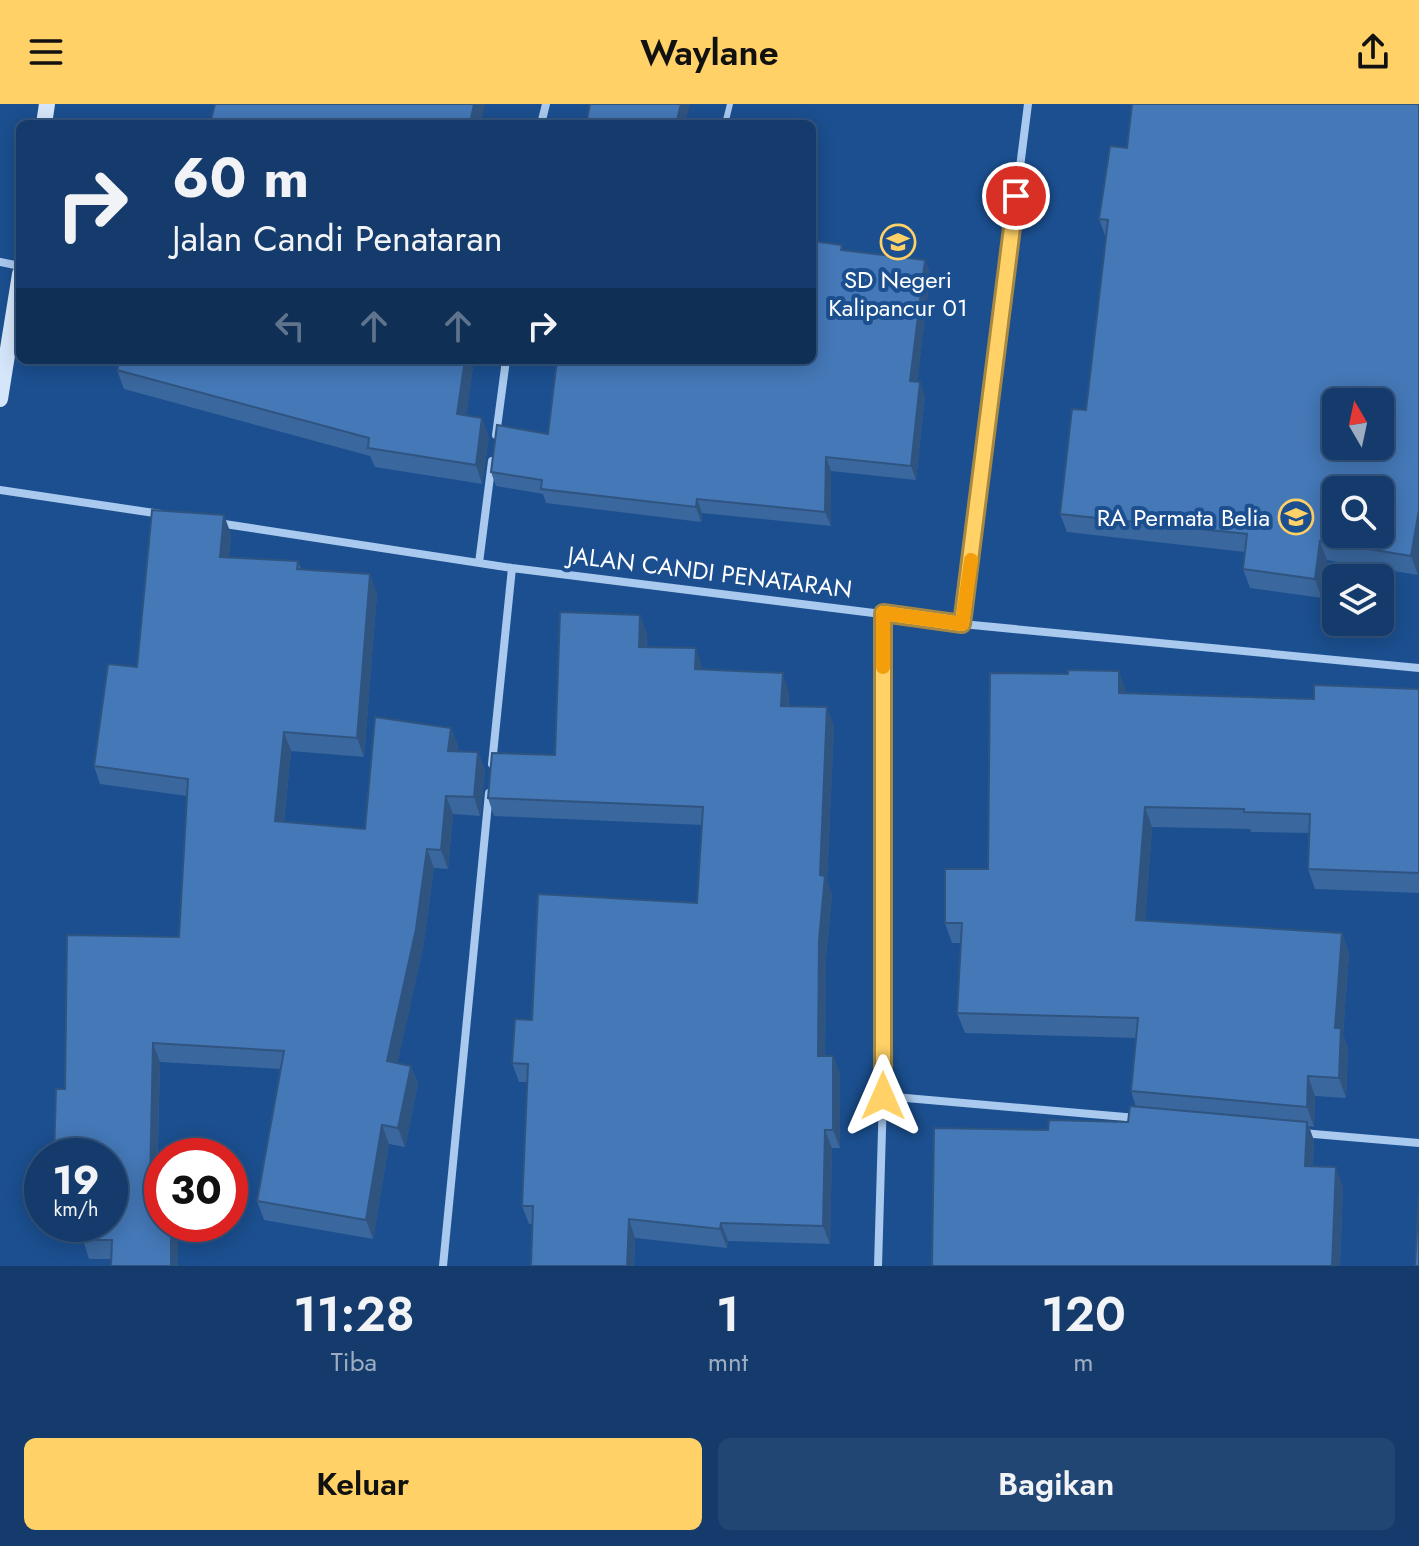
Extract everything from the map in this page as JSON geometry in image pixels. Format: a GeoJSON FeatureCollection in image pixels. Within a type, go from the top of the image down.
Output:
{"type":"FeatureCollection","features":[{"type":"Feature","properties":{"kind":"main road"},"geometry":{"type":"LineString","coordinates":[[0,399],[16,299]]}},
{"type":"Feature","properties":{"kind":"street"},"geometry":{"type":"LineString","coordinates":[[962,624],[1028,104]]}},
{"type":"Feature","properties":{"kind":"street"},"geometry":{"type":"LineString","coordinates":[[496,438],[505,364]]}},
{"type":"Feature","properties":{"kind":"street"},"geometry":{"type":"LineString","coordinates":[[479,563],[493,454]]}},
{"type":"Feature","properties":{"kind":"street"},"geometry":{"type":"LineString","coordinates":[[0,490],[170,516]]}},
{"type":"Feature","properties":{"kind":"street","name":"JALAN CANDI PENATARAN"},"geometry":{"type":"LineString","coordinates":[[201,520],[512,568],[962,624],[1419,668]]}},
{"type":"Feature","properties":{"kind":"street"},"geometry":{"type":"LineString","coordinates":[[491,774],[512,568]]}},
{"type":"Feature","properties":{"kind":"street"},"geometry":{"type":"LineString","coordinates":[[878,1266],[883,1096],[883,613]]}},
{"type":"Feature","properties":{"kind":"street"},"geometry":{"type":"LineString","coordinates":[[443,1266],[490,790]]}},
{"type":"Feature","properties":{"kind":"street"},"geometry":{"type":"LineString","coordinates":[[883,1096],[1151,1119]]}},
{"type":"Feature","properties":{"kind":"street"},"geometry":{"type":"LineString","coordinates":[[1293,1132],[1419,1143]]}},
{"type":"Feature","properties":{"kind":"building"},"geometry":{"type":"Polygon","coordinates":[[[215,104],[474,104],[471,120],[211,120],[215,104]]]}},
{"type":"Feature","properties":{"kind":"building"},"geometry":{"type":"Polygon","coordinates":[[[590,104],[681,104],[677,120],[587,120],[590,104]]]}},
{"type":"Feature","properties":{"kind":"building"},"geometry":{"type":"Polygon","coordinates":[[[1132,104],[1419,104],[1419,510],[1411,556],[1362,548],[1394,548],[1394,476],[1322,476],[1322,541],[1315,579],[1243,569],[1247,534],[1060,514],[1072,409],[1086,410],[1108,220],[1099,219],[1110,146],[1127,148],[1132,104]]]}},
{"type":"Feature","properties":{"kind":"building"},"geometry":{"type":"Polygon","coordinates":[[[816,242],[842,245],[841,250],[925,260],[910,381],[920,382],[911,466],[826,457],[825,512],[697,499],[696,507],[541,489],[542,480],[491,472],[497,425],[548,434],[557,364],[816,364],[816,242]]]}},
{"type":"Feature","properties":{"kind":"building"},"geometry":{"type":"Polygon","coordinates":[[[119,364],[464,364],[457,414],[482,418],[476,465],[368,448],[369,438],[117,370],[119,364]]]}},
{"type":"Feature","properties":{"kind":"building"},"geometry":{"type":"Polygon","coordinates":[[[152,510],[224,515],[220,557],[298,561],[297,569],[370,574],[357,738],[284,732],[275,821],[365,829],[375,717],[451,728],[448,751],[478,752],[474,797],[446,796],[441,850],[427,849],[416,929],[387,1061],[411,1066],[398,1128],[382,1125],[366,1220],[257,1201],[284,1051],[153,1043],[151,1138],[144,1138],[144,1242],[171,1242],[171,1266],[111,1266],[112,1242],[128,1242],[128,1138],[55,1138],[56,1089],[65,1089],[67,935],[179,937],[188,779],[94,766],[108,664],[137,667],[152,510]]]}},
{"type":"Feature","properties":{"kind":"building"},"geometry":{"type":"Polygon","coordinates":[[[560,612],[640,615],[639,647],[696,648],[695,669],[783,673],[781,706],[827,707],[820,875],[825,876],[819,940],[818,1056],[833,1056],[833,1130],[825,1130],[823,1226],[721,1223],[720,1229],[629,1219],[627,1266],[531,1266],[533,1206],[522,1206],[528,1064],[512,1063],[515,1019],[532,1020],[538,894],[697,903],[703,807],[488,798],[492,753],[555,755],[560,612]]]}},
{"type":"Feature","properties":{"kind":"building"},"geometry":{"type":"Polygon","coordinates":[[[1068,670],[1119,671],[1119,693],[1314,699],[1314,685],[1419,689],[1419,873],[1308,869],[1310,814],[1145,807],[1136,920],[1342,933],[1335,1028],[1341,1028],[1339,1078],[1308,1076],[1307,1107],[1131,1091],[1138,1018],[957,1013],[962,923],[945,923],[945,869],[988,869],[990,673],[1068,674],[1068,670]]]}},
{"type":"Feature","properties":{"kind":"building"},"geometry":{"type":"Polygon","coordinates":[[[1130,1106],[1307,1122],[1305,1166],[1336,1167],[1332,1266],[932,1266],[934,1128],[1048,1130],[1049,1120],[1128,1122],[1130,1106]]]}},
{"type":"Feature","properties":{"kind":"building"},"geometry":{"type":"Polygon","coordinates":[[[1419,1195],[1419,1266],[1415,1266],[1419,1195]]]}},
{"type":"Feature","properties":{"kind":"slow traffic"},"geometry":{"type":"LineString","coordinates":[[883,667],[883,613],[962,624],[971,560]]}},
{"type":"Feature","properties":{"kind":"place","name":"SD Negeri Kalipancur 01"},"geometry":{"type":"Point","coordinates":[898,242]}},
{"type":"Feature","properties":{"kind":"place","name":"RA Permata Belia"},"geometry":{"type":"Point","coordinates":[1296,517]}},
{"type":"Feature","properties":{"kind":"route"},"geometry":{"type":"LineString","coordinates":[[883,1096],[883,613],[962,624],[1016,196]]}}]}
